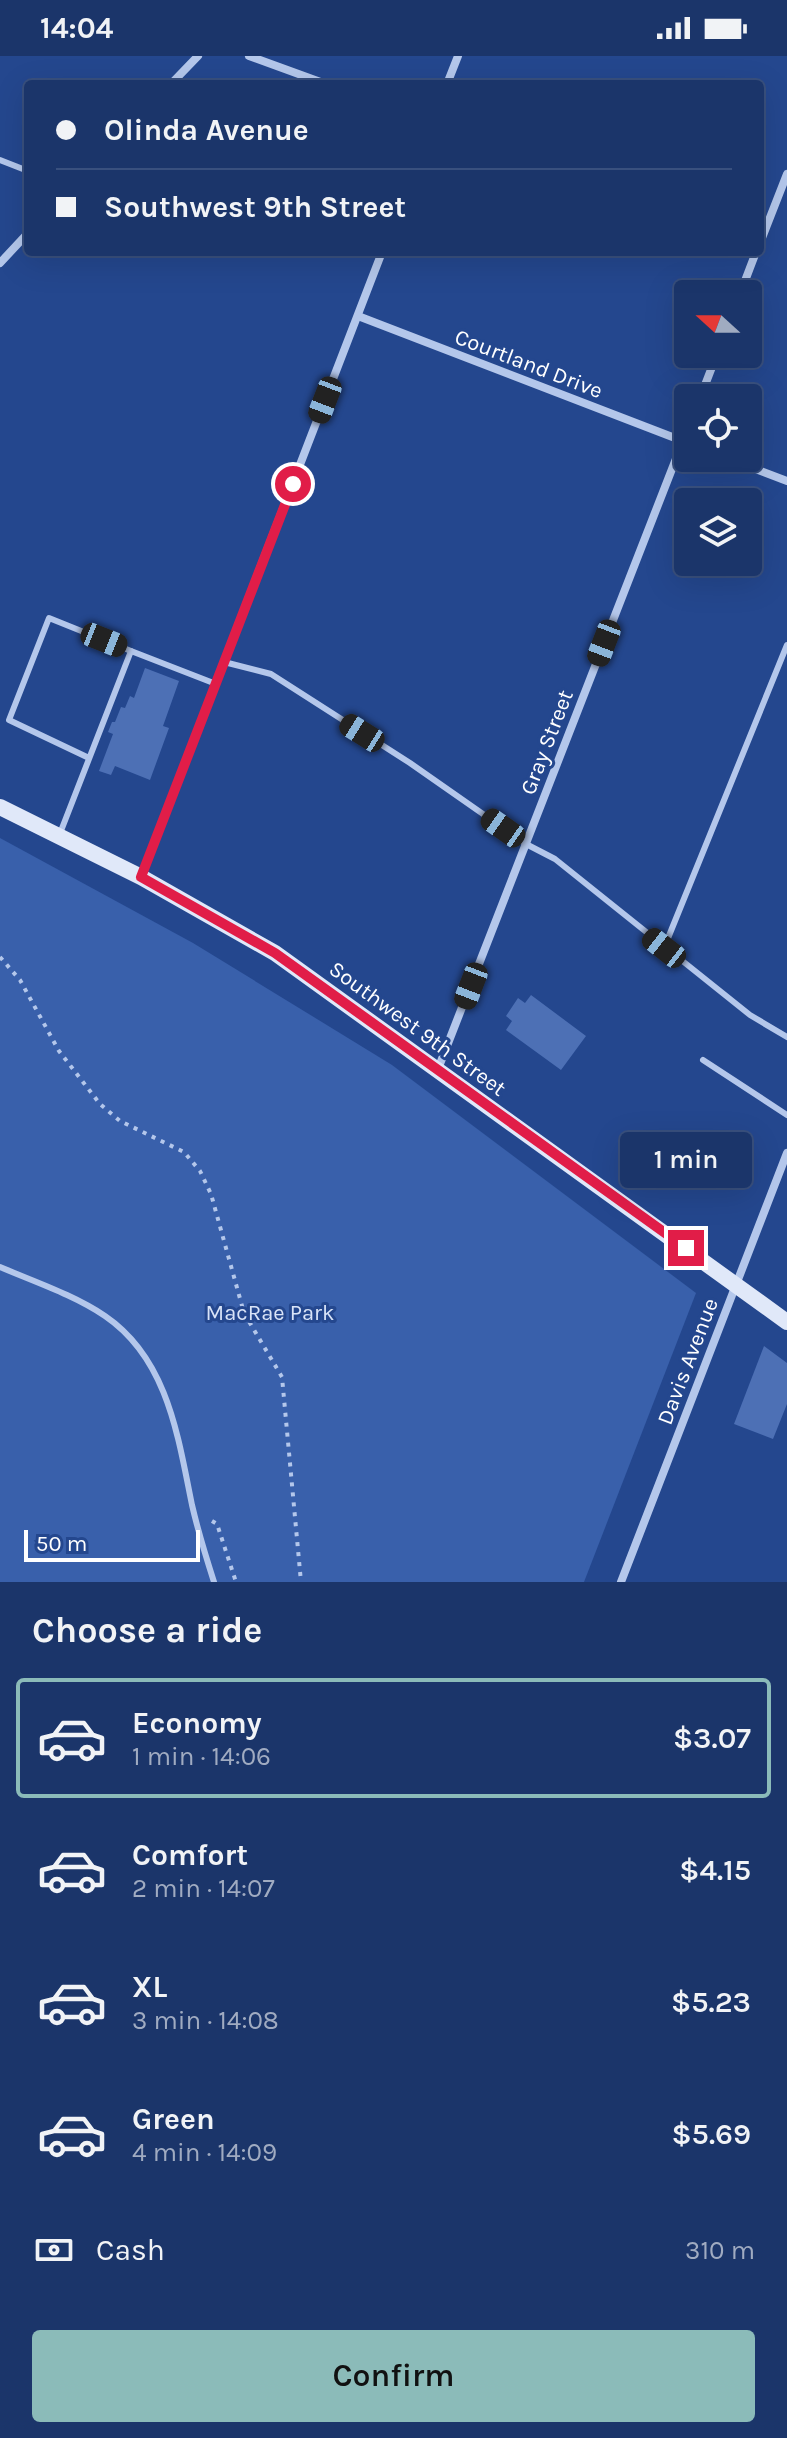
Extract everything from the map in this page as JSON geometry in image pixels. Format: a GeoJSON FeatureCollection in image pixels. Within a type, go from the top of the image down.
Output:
{"type":"FeatureCollection","features":[{"type":"Feature","properties":{"kind":"main road","name":"Southwest 9th Street"},"geometry":{"type":"LineString","coordinates":[[0,807],[141,877],[275,953],[787,1322]]}},
{"type":"Feature","properties":{"kind":"street"},"geometry":{"type":"LineString","coordinates":[[175,80],[198,56]]}},
{"type":"Feature","properties":{"kind":"street"},"geometry":{"type":"LineString","coordinates":[[249,56],[266,59],[316,80]]}},
{"type":"Feature","properties":{"kind":"street"},"geometry":{"type":"LineString","coordinates":[[449,80],[458,56]]}},
{"type":"Feature","properties":{"kind":"street"},"geometry":{"type":"LineString","coordinates":[[764,233],[787,174]]}},
{"type":"Feature","properties":{"kind":"street"},"geometry":{"type":"LineString","coordinates":[[0,263],[24,237]]}},
{"type":"Feature","properties":{"kind":"street"},"geometry":{"type":"LineString","coordinates":[[141,877],[380,256]]}},
{"type":"Feature","properties":{"kind":"street"},"geometry":{"type":"LineString","coordinates":[[745,280],[754,256]]}},
{"type":"Feature","properties":{"kind":"street","name":"Courtland Drive"},"geometry":{"type":"LineString","coordinates":[[358,316],[674,438]]}},
{"type":"Feature","properties":{"kind":"street","name":"Gray Street"},"geometry":{"type":"LineString","coordinates":[[438,1069],[674,470]]}},
{"type":"Feature","properties":{"kind":"street"},"geometry":{"type":"LineString","coordinates":[[762,471],[787,481]]}},
{"type":"Feature","properties":{"kind":"street","name":"Davis Avenue"},"geometry":{"type":"LineString","coordinates":[[621,1582],[787,1153]]}},
{"type":"Feature","properties":{"kind":"lane"},"geometry":{"type":"LineString","coordinates":[[0,160],[24,169]]}},
{"type":"Feature","properties":{"kind":"lane"},"geometry":{"type":"LineString","coordinates":[[89,758],[9,720],[49,618],[216,684]]}},
{"type":"Feature","properties":{"kind":"lane"},"geometry":{"type":"LineString","coordinates":[[664,948],[787,645]]}},
{"type":"Feature","properties":{"kind":"lane"},"geometry":{"type":"LineString","coordinates":[[59,836],[131,651]]}},
{"type":"Feature","properties":{"kind":"lane"},"geometry":{"type":"LineString","coordinates":[[224,662],[271,674],[410,763],[526,844],[573,872],[750,1015],[787,1037]]}},
{"type":"Feature","properties":{"kind":"lane"},"geometry":{"type":"LineString","coordinates":[[703,1060],[787,1115]]}},
{"type":"Feature","properties":{"kind":"lane"},"geometry":{"type":"LineString","coordinates":[[0,1267],[88,1305],[109,1318],[152,1366],[179,1436],[193,1509],[214,1582]]}},
{"type":"Feature","properties":{"kind":"path"},"geometry":{"type":"LineString","coordinates":[[0,957],[20,980],[59,1051],[100,1104],[120,1121],[184,1152],[200,1171],[211,1194],[244,1313],[282,1377],[301,1582]]}},
{"type":"Feature","properties":{"kind":"green space","name":"MacRae Park"},"geometry":{"type":"Polygon","coordinates":[[[0,838],[193,943],[392,1065],[696,1293],[584,1582],[0,1582],[0,838]]]}},
{"type":"Feature","properties":{"kind":"building"},"geometry":{"type":"Polygon","coordinates":[[[145,668],[179,681],[163,726],[169,728],[150,780],[115,766],[111,775],[99,771],[113,734],[108,732],[112,722],[115,722],[121,707],[125,708],[130,696],[134,698],[145,668]]]}},
{"type":"Feature","properties":{"kind":"building"},"geometry":{"type":"Polygon","coordinates":[[[531,995],[586,1036],[561,1070],[506,1030],[512,1021],[506,1016],[518,998],[525,1003],[531,995]]]}},
{"type":"Feature","properties":{"kind":"building"},"geometry":{"type":"Polygon","coordinates":[[[764,1346],[787,1363],[787,1404],[773,1439],[734,1424],[764,1346]]]}},
{"type":"Feature","properties":{"kind":"route"},"geometry":{"type":"LineString","coordinates":[[293,484],[141,877],[275,953],[686,1248]]}}]}
